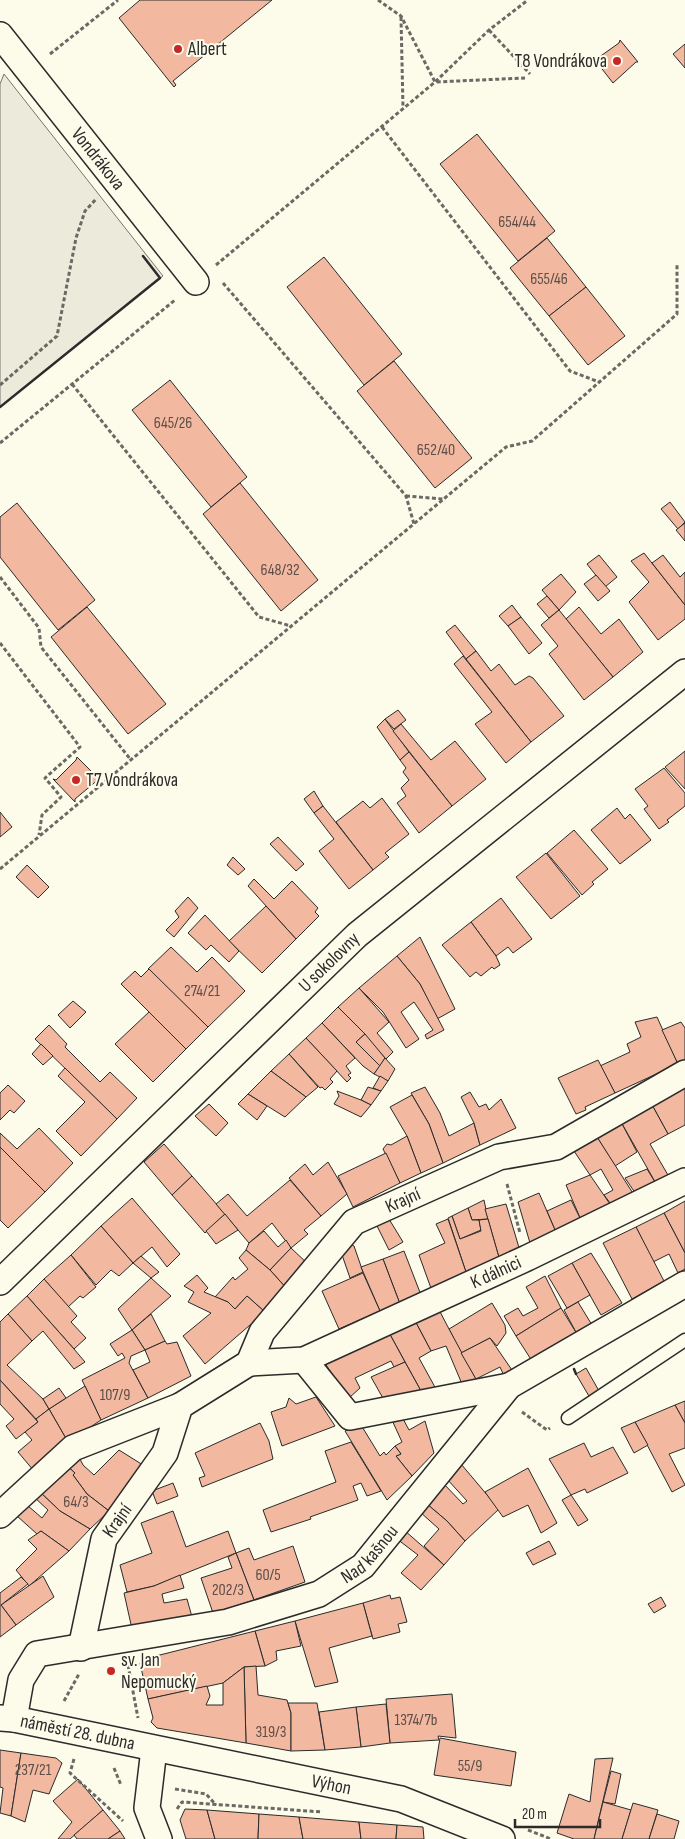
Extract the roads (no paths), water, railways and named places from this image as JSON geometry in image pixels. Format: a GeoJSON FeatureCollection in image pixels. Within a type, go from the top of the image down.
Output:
{"type":"FeatureCollection","features":[{"type":"Feature","properties":{"kind":"street","name":"Vondrákova"},"geometry":{"type":"LineString","coordinates":[[0,35],[204,276]]}},
{"type":"Feature","properties":{"kind":"street","name":"U sokolovny"},"geometry":{"type":"LineString","coordinates":[[0,1282],[357,935],[685,672]]}},
{"type":"Feature","properties":{"kind":"street","name":"Krajní"},"geometry":{"type":"LineString","coordinates":[[249,1364],[262,1332],[354,1222],[499,1156],[556,1147],[685,1073]]}},
{"type":"Feature","properties":{"kind":"street","name":"K dálnici"},"geometry":{"type":"LineString","coordinates":[[249,1364],[304,1360],[527,1258],[685,1181]]}},
{"type":"Feature","properties":{"kind":"street","name":"Nad kašnou"},"geometry":{"type":"LineString","coordinates":[[7,1718],[21,1680],[37,1654],[81,1659],[123,1641],[228,1622],[319,1594],[363,1566],[505,1391],[685,1284]]}},
{"type":"Feature","properties":{"kind":"street"},"geometry":{"type":"LineString","coordinates":[[304,1360],[350,1417],[505,1391]]}},
{"type":"Feature","properties":{"kind":"street"},"geometry":{"type":"LineString","coordinates":[[0,1515],[73,1448],[180,1406],[249,1364]]}},
{"type":"Feature","properties":{"kind":"street","name":"Krajní"},"geometry":{"type":"LineString","coordinates":[[81,1659],[104,1539],[166,1453],[180,1406]]}},
{"type":"Feature","properties":{"kind":"street","name":"náměstí 28. dubna"},"geometry":{"type":"LineString","coordinates":[[7,1718],[154,1749]]}},
{"type":"Feature","properties":{"kind":"street"},"geometry":{"type":"LineString","coordinates":[[154,1749],[147,1808],[159,1839]]}},
{"type":"Feature","properties":{"kind":"street","name":"Výhon"},"geometry":{"type":"LineString","coordinates":[[154,1749],[401,1799],[502,1839]]}},
{"type":"Feature","properties":{"kind":"lane"},"geometry":{"type":"LineString","coordinates":[[568,1418],[685,1340]]}},
{"type":"Feature","properties":{"kind":"place","name":"Albert"},"geometry":{"type":"Point","coordinates":[178,49]}},
{"type":"Feature","properties":{"kind":"place","name":"T8 Vondrákova"},"geometry":{"type":"Point","coordinates":[617,61]}},
{"type":"Feature","properties":{"kind":"place","name":"T7 Vondrákova"},"geometry":{"type":"Point","coordinates":[76,780]}},
{"type":"Feature","properties":{"kind":"place","name":"sv. Jan Nepomucký"},"geometry":{"type":"Point","coordinates":[111,1671]}}]}
